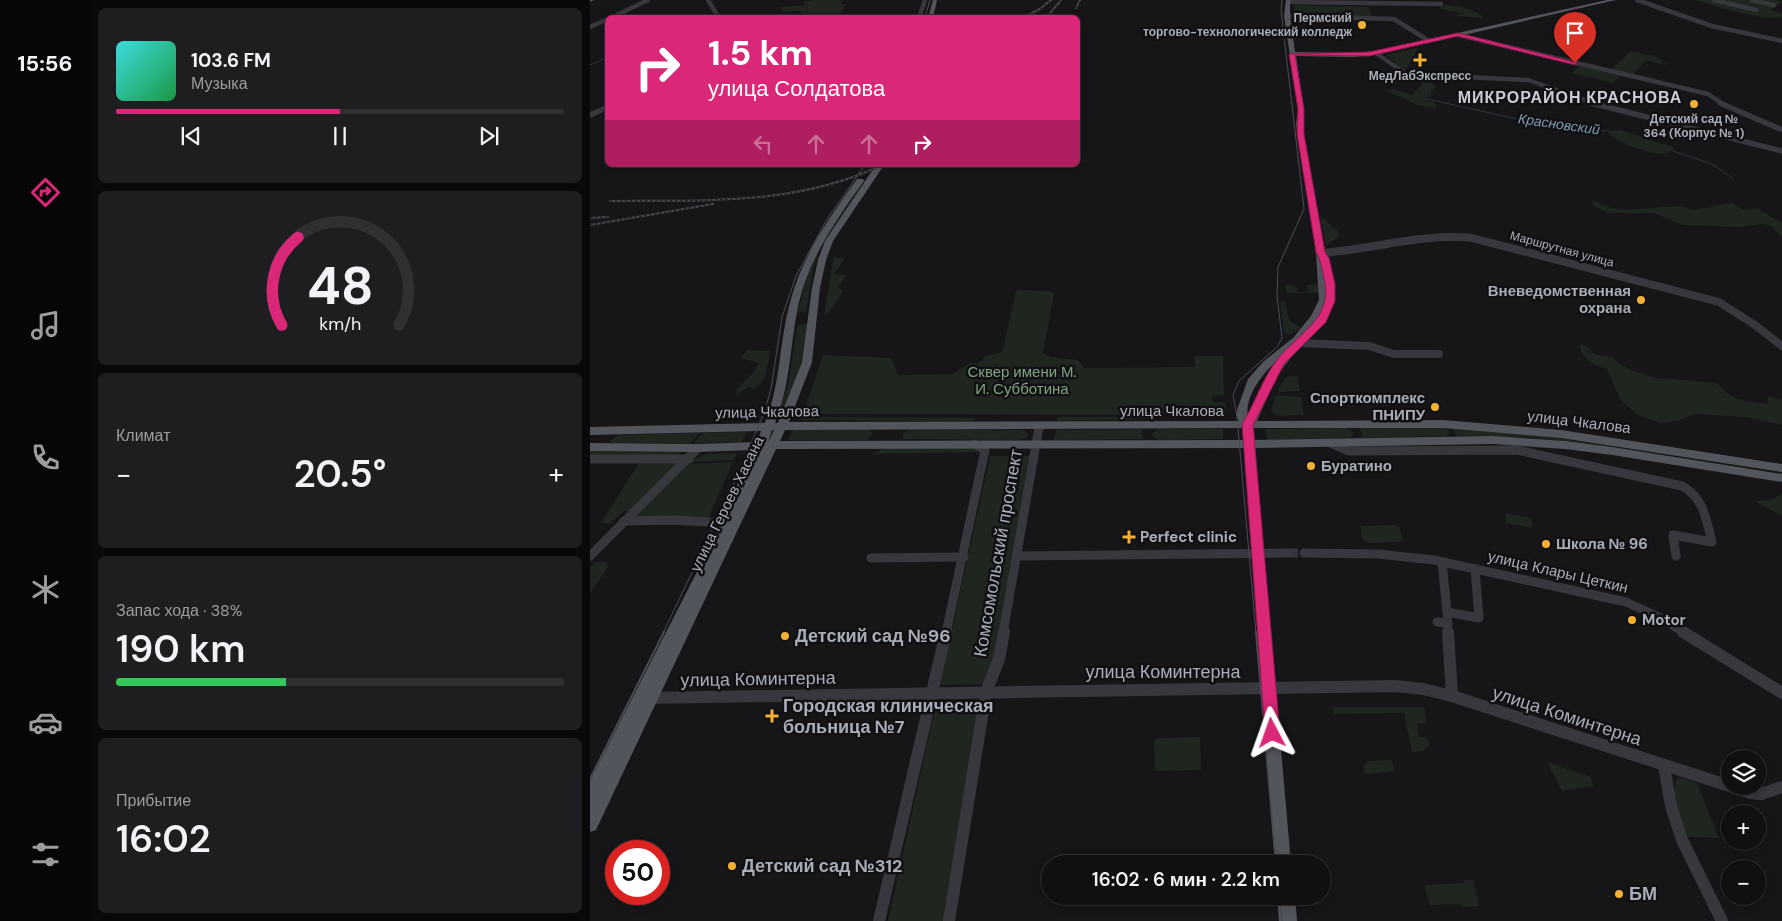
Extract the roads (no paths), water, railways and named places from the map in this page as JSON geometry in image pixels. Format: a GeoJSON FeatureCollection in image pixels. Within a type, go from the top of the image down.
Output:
{"type":"FeatureCollection","features":[{"type":"Feature","properties":{"kind":"main road"},"geometry":{"type":"LineString","coordinates":[[931,15],[935,0]]}},
{"type":"Feature","properties":{"kind":"main road"},"geometry":{"type":"LineString","coordinates":[[937,15],[941,0]]}},
{"type":"Feature","properties":{"kind":"main road"},"geometry":{"type":"LineString","coordinates":[[1292,54],[1352,55],[1376,53],[1614,0]]}},
{"type":"Feature","properties":{"kind":"main road"},"geometry":{"type":"LineString","coordinates":[[1282,855],[1248,425],[1242,416],[1242,410],[1252,381],[1268,363],[1296,340],[1322,307],[1324,284],[1299,124],[1301,109],[1287,16],[1288,1]]}},
{"type":"Feature","properties":{"kind":"main road","name":"улица Героев Хасана"},"geometry":{"type":"LineString","coordinates":[[590,797],[646,698],[766,446],[768,427],[783,381],[796,300],[810,258],[829,224],[870,167]]}},
{"type":"Feature","properties":{"kind":"main road","name":"улица Героев Хасана"},"geometry":{"type":"LineString","coordinates":[[590,824],[726,523],[766,446],[782,427],[806,362],[818,279],[829,241],[879,167]]}},
{"type":"Feature","properties":{"kind":"main road"},"geometry":{"type":"LineString","coordinates":[[1248,425],[1254,418],[1259,401],[1281,362],[1322,320],[1331,301],[1330,284],[1324,258],[1320,252]]}},
{"type":"Feature","properties":{"kind":"main road"},"geometry":{"type":"LineString","coordinates":[[791,323],[812,320]]}},
{"type":"Feature","properties":{"kind":"main road"},"geometry":{"type":"LineString","coordinates":[[1259,401],[1264,416],[1286,425]]}},
{"type":"Feature","properties":{"kind":"main road"},"geometry":{"type":"LineString","coordinates":[[1344,424],[1355,428],[1358,432],[1357,437],[1345,447]]}},
{"type":"Feature","properties":{"kind":"main road"},"geometry":{"type":"LineString","coordinates":[[1442,424],[1448,426],[1453,432],[1453,436],[1446,440]]}},
{"type":"Feature","properties":{"kind":"main road","name":"улица Чкалова"},"geometry":{"type":"LineString","coordinates":[[590,431],[871,425],[1039,427],[1442,424],[1578,436],[1782,468]]}},
{"type":"Feature","properties":{"kind":"main road"},"geometry":{"type":"LineString","coordinates":[[864,445],[875,441],[878,436],[878,430],[871,425]]}},
{"type":"Feature","properties":{"kind":"main road"},"geometry":{"type":"LineString","coordinates":[[907,444],[898,440],[898,433],[916,425]]}},
{"type":"Feature","properties":{"kind":"main road"},"geometry":{"type":"LineString","coordinates":[[1162,426],[1151,429],[1147,436],[1153,442],[1165,444]]}},
{"type":"Feature","properties":{"kind":"main road"},"geometry":{"type":"LineString","coordinates":[[609,447],[604,442],[620,430]]}},
{"type":"Feature","properties":{"kind":"main road","name":"улица Чкалова"},"geometry":{"type":"LineString","coordinates":[[590,447],[698,448],[907,444],[1330,443],[1345,447],[1446,440],[1612,451],[1782,478]]}},
{"type":"Feature","properties":{"kind":"main road"},"geometry":{"type":"LineString","coordinates":[[1287,905],[1288,921]]}},
{"type":"Feature","properties":{"kind":"street"},"geometry":{"type":"LineString","coordinates":[[616,15],[648,0]]}},
{"type":"Feature","properties":{"kind":"street"},"geometry":{"type":"LineString","coordinates":[[708,0],[717,15]]}},
{"type":"Feature","properties":{"kind":"street"},"geometry":{"type":"LineString","coordinates":[[920,15],[925,0]]}},
{"type":"Feature","properties":{"kind":"street"},"geometry":{"type":"LineString","coordinates":[[1637,0],[1712,26],[1782,41]]}},
{"type":"Feature","properties":{"kind":"street"},"geometry":{"type":"LineString","coordinates":[[1714,0],[1756,10]]}},
{"type":"Feature","properties":{"kind":"street"},"geometry":{"type":"LineString","coordinates":[[1752,0],[1774,5]]}},
{"type":"Feature","properties":{"kind":"street"},"geometry":{"type":"LineString","coordinates":[[1288,1],[1441,4]]}},
{"type":"Feature","properties":{"kind":"street"},"geometry":{"type":"LineString","coordinates":[[1287,16],[1394,19],[1429,41]]}},
{"type":"Feature","properties":{"kind":"street"},"geometry":{"type":"LineString","coordinates":[[596,24],[605,20]]}},
{"type":"Feature","properties":{"kind":"street"},"geometry":{"type":"LineString","coordinates":[[590,25],[605,25]]}},
{"type":"Feature","properties":{"kind":"street"},"geometry":{"type":"LineString","coordinates":[[1458,34],[1708,94],[1719,102],[1780,129]]}},
{"type":"Feature","properties":{"kind":"street"},"geometry":{"type":"LineString","coordinates":[[1376,53],[1406,74],[1528,80],[1589,102],[1782,151]]}},
{"type":"Feature","properties":{"kind":"street"},"geometry":{"type":"LineString","coordinates":[[590,114],[605,108]]}},
{"type":"Feature","properties":{"kind":"street","name":"Маршрутная улица"},"geometry":{"type":"LineString","coordinates":[[1320,252],[1344,251],[1445,236],[1472,238],[1720,302],[1782,346]]}},
{"type":"Feature","properties":{"kind":"street"},"geometry":{"type":"LineString","coordinates":[[1299,343],[1369,346],[1394,354],[1439,354]]}},
{"type":"Feature","properties":{"kind":"street","name":"Комсомольский проспект"},"geometry":{"type":"LineString","coordinates":[[949,921],[986,692],[999,659],[1039,427]]}},
{"type":"Feature","properties":{"kind":"street","name":"Комсомольский проспект"},"geometry":{"type":"LineString","coordinates":[[879,921],[934,694],[964,557],[985,450],[974,444]]}},
{"type":"Feature","properties":{"kind":"street"},"geometry":{"type":"LineString","coordinates":[[1345,447],[1520,445],[1682,486],[1701,500],[1712,542],[1673,535],[1676,556]]}},
{"type":"Feature","properties":{"kind":"street"},"geometry":{"type":"LineString","coordinates":[[590,556],[698,448]]}},
{"type":"Feature","properties":{"kind":"street"},"geometry":{"type":"LineString","coordinates":[[590,459],[689,459]]}},
{"type":"Feature","properties":{"kind":"street"},"geometry":{"type":"LineString","coordinates":[[624,521],[672,520],[726,523]]}},
{"type":"Feature","properties":{"kind":"street","name":"улица Клары Цеткин"},"geometry":{"type":"LineString","coordinates":[[1304,552],[1378,554],[1442,562],[1594,594],[1646,610],[1782,693]]}},
{"type":"Feature","properties":{"kind":"street"},"geometry":{"type":"LineString","coordinates":[[1018,556],[1289,553]]}},
{"type":"Feature","properties":{"kind":"street"},"geometry":{"type":"LineString","coordinates":[[871,558],[964,557]]}},
{"type":"Feature","properties":{"kind":"street"},"geometry":{"type":"LineString","coordinates":[[1442,562],[1444,619],[1452,696]]}},
{"type":"Feature","properties":{"kind":"street"},"geometry":{"type":"LineString","coordinates":[[1444,619],[1479,618],[1475,569]]}},
{"type":"Feature","properties":{"kind":"street","name":"улица Коминтерна"},"geometry":{"type":"LineString","coordinates":[[646,698],[1396,686],[1423,689],[1452,696],[1664,766],[1721,782]]}},
{"type":"Feature","properties":{"kind":"street"},"geometry":{"type":"LineString","coordinates":[[1664,766],[1672,806],[1682,840],[1722,921]]}},
{"type":"Feature","properties":{"kind":"street"},"geometry":{"type":"LineString","coordinates":[[1766,792],[1782,787]]}},
{"type":"Feature","properties":{"kind":"waterway"},"geometry":{"type":"LineString","coordinates":[[590,65],[605,58]]}},
{"type":"Feature","properties":{"kind":"waterway","name":"Красновский"},"geometry":{"type":"LineString","coordinates":[[1423,98],[1539,124],[1607,131]]}},
{"type":"Feature","properties":{"kind":"waterway"},"geometry":{"type":"LineString","coordinates":[[1673,151],[1712,164],[1732,178]]}},
{"type":"Feature","properties":{"kind":"tunnel"},"geometry":{"type":"LineString","coordinates":[[1289,553],[1304,553]]}},
{"type":"Feature","properties":{"kind":"tram line"},"geometry":{"type":"LineString","coordinates":[[926,15],[930,0]]}},
{"type":"Feature","properties":{"kind":"tram line"},"geometry":{"type":"LineString","coordinates":[[1256,633],[1237,417],[1233,395],[1239,381],[1277,347],[1282,338],[1277,296],[1278,267],[1304,209],[1281,10],[1282,0]]}},
{"type":"Feature","properties":{"kind":"tram line"},"geometry":{"type":"LineString","coordinates":[[663,633],[724,506],[764,413],[771,389],[782,317],[796,276],[827,219],[864,167]]}},
{"type":"Feature","properties":{"kind":"tram line"},"geometry":{"type":"LineString","coordinates":[[590,779],[664,632]]}},
{"type":"Feature","properties":{"kind":"tram line"},"geometry":{"type":"LineString","coordinates":[[1256,632],[1275,855]]}},
{"type":"Feature","properties":{"kind":"tram line"},"geometry":{"type":"LineString","coordinates":[[1280,905],[1282,921]]}},
{"type":"Feature","properties":{"kind":"railway"},"geometry":{"type":"LineString","coordinates":[[1028,15],[1040,9],[1051,0]]}},
{"type":"Feature","properties":{"kind":"railway"},"geometry":{"type":"LineString","coordinates":[[1048,15],[1061,0]]}},
{"type":"Feature","properties":{"kind":"railway"},"geometry":{"type":"LineString","coordinates":[[1076,8],[1080,0]]}},
{"type":"Feature","properties":{"kind":"railway"},"geometry":{"type":"LineString","coordinates":[[610,201],[714,200],[783,194],[817,188],[877,167]]}},
{"type":"Feature","properties":{"kind":"railway"},"geometry":{"type":"LineString","coordinates":[[590,225],[713,204]]}},
{"type":"Feature","properties":{"kind":"railway"},"geometry":{"type":"LineString","coordinates":[[590,218],[608,217]]}},
{"type":"Feature","properties":{"kind":"place","name":"Пермский торгово-технологический колледж"},"geometry":{"type":"Point","coordinates":[1362,25]}},
{"type":"Feature","properties":{"kind":"place","name":"МедЛабЭкспресс"},"geometry":{"type":"Point","coordinates":[1420,60]}},
{"type":"Feature","properties":{"kind":"place","name":"Детский сад № 364 (Корпус № 1)"},"geometry":{"type":"Point","coordinates":[1694,104]}},
{"type":"Feature","properties":{"kind":"place","name":"Вневедомственная охрана"},"geometry":{"type":"Point","coordinates":[1641,300]}},
{"type":"Feature","properties":{"kind":"place","name":"Спорткомплекс ПНИПУ"},"geometry":{"type":"Point","coordinates":[1435,407]}},
{"type":"Feature","properties":{"kind":"place","name":"Буратино"},"geometry":{"type":"Point","coordinates":[1311,466]}},
{"type":"Feature","properties":{"kind":"place","name":"Perfect clinic"},"geometry":{"type":"Point","coordinates":[1129,537]}},
{"type":"Feature","properties":{"kind":"place","name":"Школа № 96"},"geometry":{"type":"Point","coordinates":[1546,544]}},
{"type":"Feature","properties":{"kind":"place","name":"Motor"},"geometry":{"type":"Point","coordinates":[1632,620]}},
{"type":"Feature","properties":{"kind":"place","name":"Детский сад №96"},"geometry":{"type":"Point","coordinates":[785,636]}},
{"type":"Feature","properties":{"kind":"place","name":"Городская клиническая больница №7"},"geometry":{"type":"Point","coordinates":[772,716]}},
{"type":"Feature","properties":{"kind":"place","name":"Детский сад №312"},"geometry":{"type":"Point","coordinates":[732,866]}},
{"type":"Feature","properties":{"kind":"place","name":"БМ"},"geometry":{"type":"Point","coordinates":[1619,894]}},
{"type":"Feature","properties":{"kind":"district","name":"МИКРОРАЙОН КРАСНОВА"},"geometry":{"type":"Point","coordinates":[1570,97]}},
{"type":"Feature","properties":{"kind":"park label","name":"Сквер имени М. И. Субботина"},"geometry":{"type":"Point","coordinates":[1022,380]}}]}
